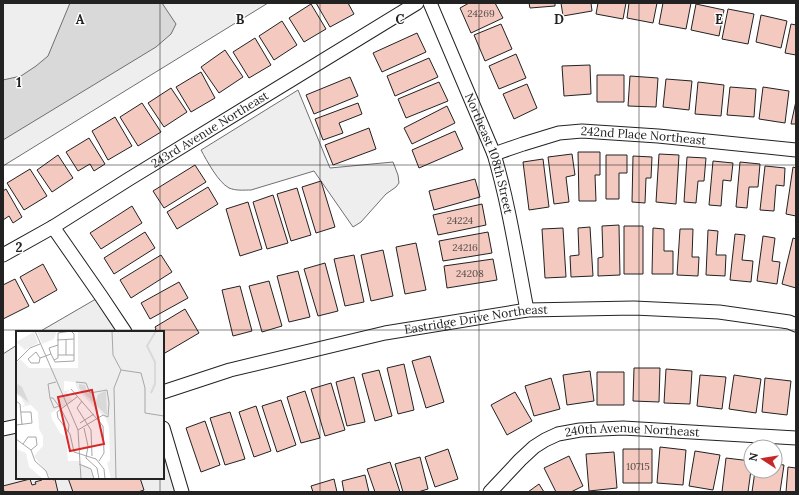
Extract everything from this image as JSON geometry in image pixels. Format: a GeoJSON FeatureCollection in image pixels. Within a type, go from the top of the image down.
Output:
{"type":"FeatureCollection","features":[{"type":"Feature","properties":{"kind":"street","name":"243rd Avenue Northeast"},"geometry":{"type":"LineString","coordinates":[[3,255],[53,227],[417,3]]}},
{"type":"Feature","properties":{"kind":"street","name":"Northeast 108th Street"},"geometry":{"type":"LineString","coordinates":[[430,3],[494,154],[502,180],[512,226],[527,310]]}},
{"type":"Feature","properties":{"kind":"street","name":"242nd Place Northeast"},"geometry":{"type":"LineString","coordinates":[[494,154],[559,133],[582,131],[658,136],[796,150]]}},
{"type":"Feature","properties":{"kind":"street"},"geometry":{"type":"LineString","coordinates":[[53,227],[124,331]]}},
{"type":"Feature","properties":{"kind":"street","name":"Eastridge Drive Northeast"},"geometry":{"type":"LineString","coordinates":[[164,392],[230,370],[385,333],[527,310],[650,308],[719,312],[796,324]]}},
{"type":"Feature","properties":{"kind":"street"},"geometry":{"type":"LineString","coordinates":[[3,429],[16,426]]}},
{"type":"Feature","properties":{"kind":"street","name":"240th Avenue Northeast"},"geometry":{"type":"LineString","coordinates":[[490,492],[534,447],[558,434],[580,430],[623,428],[796,438]]}},
{"type":"Feature","properties":{"kind":"street"},"geometry":{"type":"LineString","coordinates":[[164,432],[181,492]]}},
{"type":"Feature","properties":{"kind":"shaded area"},"geometry":{"type":"Polygon","coordinates":[[[3,3],[268,3],[3,166],[3,3]]]}},
{"type":"Feature","properties":{"kind":"shaded area"},"geometry":{"type":"Polygon","coordinates":[[[70,3],[162,3],[176,24],[171,34],[156,47],[3,140],[3,80],[21,76],[48,56],[70,3]]]}},
{"type":"Feature","properties":{"kind":"shaded area"},"geometry":{"type":"Polygon","coordinates":[[[298,90],[330,168],[393,162],[398,175],[399,183],[386,194],[361,222],[353,227],[314,171],[251,190],[234,190],[229,188],[221,181],[213,171],[201,150],[298,90]]]}},
{"type":"Feature","properties":{"kind":"shaded area"},"geometry":{"type":"Polygon","coordinates":[[[101,296],[124,331],[41,331],[101,296]]]}},
{"type":"Feature","properties":{"kind":"shaded area"},"geometry":{"type":"Polygon","coordinates":[[[16,346],[16,479],[164,479],[164,439],[182,492],[3,492],[3,354],[16,346]]]}},
{"type":"Feature","properties":{"kind":"building"},"geometry":{"type":"Polygon","coordinates":[[[316,3],[348,3],[354,14],[330,27],[316,3]]]}},
{"type":"Feature","properties":{"kind":"building"},"geometry":{"type":"Polygon","coordinates":[[[469,3],[495,3],[503,18],[471,33],[460,8],[469,3]]]}},
{"type":"Feature","properties":{"kind":"building"},"geometry":{"type":"Polygon","coordinates":[[[529,3],[555,3],[555,6],[530,8],[529,3]]]}},
{"type":"Feature","properties":{"kind":"building"},"geometry":{"type":"Polygon","coordinates":[[[561,3],[591,3],[592,11],[563,16],[561,3]]]}},
{"type":"Feature","properties":{"kind":"building"},"geometry":{"type":"Polygon","coordinates":[[[598,3],[626,3],[623,19],[596,14],[598,3]]]}},
{"type":"Feature","properties":{"kind":"building"},"geometry":{"type":"Polygon","coordinates":[[[629,3],[657,3],[653,23],[627,18],[629,3]]]}},
{"type":"Feature","properties":{"kind":"building"},"geometry":{"type":"Polygon","coordinates":[[[663,3],[691,3],[686,29],[659,24],[663,3]]]}},
{"type":"Feature","properties":{"kind":"building"},"geometry":{"type":"Polygon","coordinates":[[[311,4],[326,29],[304,42],[289,18],[311,4]]]}},
{"type":"Feature","properties":{"kind":"building"},"geometry":{"type":"Polygon","coordinates":[[[696,4],[724,10],[719,36],[691,30],[696,4]]]}},
{"type":"Feature","properties":{"kind":"building"},"geometry":{"type":"Polygon","coordinates":[[[728,9],[754,14],[748,44],[722,39],[728,9]]]}},
{"type":"Feature","properties":{"kind":"building"},"geometry":{"type":"Polygon","coordinates":[[[761,15],[787,21],[781,48],[756,42],[761,15]]]}},
{"type":"Feature","properties":{"kind":"building"},"geometry":{"type":"Polygon","coordinates":[[[282,21],[297,45],[274,60],[259,36],[282,21]]]}},
{"type":"Feature","properties":{"kind":"building"},"geometry":{"type":"Polygon","coordinates":[[[501,24],[512,49],[485,61],[474,35],[501,24]]]}},
{"type":"Feature","properties":{"kind":"building"},"geometry":{"type":"Polygon","coordinates":[[[791,24],[796,25],[796,55],[785,53],[791,24]]]}},
{"type":"Feature","properties":{"kind":"building"},"geometry":{"type":"Polygon","coordinates":[[[417,33],[426,52],[382,72],[373,53],[417,33]]]}},
{"type":"Feature","properties":{"kind":"building"},"geometry":{"type":"Polygon","coordinates":[[[255,38],[271,65],[249,78],[233,52],[255,38]]]}},
{"type":"Feature","properties":{"kind":"building"},"geometry":{"type":"Polygon","coordinates":[[[225,50],[243,77],[219,93],[201,67],[225,50]]]}},
{"type":"Feature","properties":{"kind":"building"},"geometry":{"type":"Polygon","coordinates":[[[516,54],[526,78],[499,89],[489,66],[516,54]]]}},
{"type":"Feature","properties":{"kind":"building"},"geometry":{"type":"Polygon","coordinates":[[[429,58],[438,77],[395,96],[387,76],[429,58]]]}},
{"type":"Feature","properties":{"kind":"building"},"geometry":{"type":"Polygon","coordinates":[[[590,65],[591,94],[564,96],[562,66],[590,65]]]}},
{"type":"Feature","properties":{"kind":"building"},"geometry":{"type":"Polygon","coordinates":[[[201,72],[215,98],[191,112],[176,87],[201,72]]]}},
{"type":"Feature","properties":{"kind":"building"},"geometry":{"type":"Polygon","coordinates":[[[597,75],[624,75],[624,102],[597,102],[597,75]]]}},
{"type":"Feature","properties":{"kind":"building"},"geometry":{"type":"Polygon","coordinates":[[[630,76],[658,78],[656,107],[628,106],[630,76]]]}},
{"type":"Feature","properties":{"kind":"building"},"geometry":{"type":"Polygon","coordinates":[[[350,77],[358,96],[314,114],[306,95],[350,77]]]}},
{"type":"Feature","properties":{"kind":"building"},"geometry":{"type":"Polygon","coordinates":[[[666,79],[692,81],[689,110],[663,107],[666,79]]]}},
{"type":"Feature","properties":{"kind":"building"},"geometry":{"type":"Polygon","coordinates":[[[439,82],[448,101],[406,118],[398,99],[439,82]]]}},
{"type":"Feature","properties":{"kind":"building"},"geometry":{"type":"Polygon","coordinates":[[[698,82],[724,85],[721,116],[695,114],[698,82]]]}},
{"type":"Feature","properties":{"kind":"building"},"geometry":{"type":"Polygon","coordinates":[[[527,84],[537,108],[514,119],[503,94],[527,84]]]}},
{"type":"Feature","properties":{"kind":"building"},"geometry":{"type":"Polygon","coordinates":[[[730,87],[756,89],[754,117],[727,115],[730,87]]]}},
{"type":"Feature","properties":{"kind":"building"},"geometry":{"type":"Polygon","coordinates":[[[763,87],[789,91],[785,123],[759,119],[763,87]]]}},
{"type":"Feature","properties":{"kind":"building"},"geometry":{"type":"Polygon","coordinates":[[[171,88],[187,112],[164,127],[148,103],[171,88]]]}},
{"type":"Feature","properties":{"kind":"building"},"geometry":{"type":"Polygon","coordinates":[[[796,101],[796,124],[791,124],[796,101]]]}},
{"type":"Feature","properties":{"kind":"building"},"geometry":{"type":"Polygon","coordinates":[[[142,103],[161,132],[138,146],[120,117],[142,103]]]}},
{"type":"Feature","properties":{"kind":"building"},"geometry":{"type":"Polygon","coordinates":[[[358,103],[362,114],[339,123],[343,133],[323,140],[315,119],[358,103]]]}},
{"type":"Feature","properties":{"kind":"building"},"geometry":{"type":"Polygon","coordinates":[[[447,106],[455,123],[412,144],[404,128],[447,106]]]}},
{"type":"Feature","properties":{"kind":"building"},"geometry":{"type":"Polygon","coordinates":[[[115,117],[132,146],[108,160],[92,131],[115,117]]]}},
{"type":"Feature","properties":{"kind":"building"},"geometry":{"type":"Polygon","coordinates":[[[369,128],[376,149],[333,165],[325,145],[369,128]]]}},
{"type":"Feature","properties":{"kind":"building"},"geometry":{"type":"Polygon","coordinates":[[[455,131],[463,149],[419,168],[412,150],[455,131]]]}},
{"type":"Feature","properties":{"kind":"building"},"geometry":{"type":"Polygon","coordinates":[[[89,138],[105,164],[94,171],[90,164],[78,171],[66,152],[89,138]]]}},
{"type":"Feature","properties":{"kind":"building"},"geometry":{"type":"Polygon","coordinates":[[[578,152],[600,152],[600,175],[595,175],[596,201],[579,201],[578,152]]]}},
{"type":"Feature","properties":{"kind":"building"},"geometry":{"type":"Polygon","coordinates":[[[572,154],[575,175],[566,177],[569,202],[554,204],[548,157],[572,154]]]}},
{"type":"Feature","properties":{"kind":"building"},"geometry":{"type":"Polygon","coordinates":[[[659,154],[679,155],[676,204],[656,202],[659,154]]]}},
{"type":"Feature","properties":{"kind":"building"},"geometry":{"type":"Polygon","coordinates":[[[58,155],[73,178],[52,192],[37,170],[58,155]]]}},
{"type":"Feature","properties":{"kind":"building"},"geometry":{"type":"Polygon","coordinates":[[[606,155],[627,155],[627,173],[619,173],[619,199],[606,199],[606,155]]]}},
{"type":"Feature","properties":{"kind":"building"},"geometry":{"type":"Polygon","coordinates":[[[633,156],[652,157],[651,178],[646,178],[645,203],[632,202],[633,156]]]}},
{"type":"Feature","properties":{"kind":"building"},"geometry":{"type":"Polygon","coordinates":[[[687,157],[706,158],[704,181],[698,181],[696,203],[684,202],[687,157]]]}},
{"type":"Feature","properties":{"kind":"building"},"geometry":{"type":"Polygon","coordinates":[[[543,159],[549,207],[529,210],[523,162],[543,159]]]}},
{"type":"Feature","properties":{"kind":"building"},"geometry":{"type":"Polygon","coordinates":[[[713,161],[733,163],[731,181],[723,180],[721,206],[709,205],[713,161]]]}},
{"type":"Feature","properties":{"kind":"building"},"geometry":{"type":"Polygon","coordinates":[[[740,162],[760,164],[758,187],[749,187],[747,208],[736,207],[740,162]]]}},
{"type":"Feature","properties":{"kind":"building"},"geometry":{"type":"Polygon","coordinates":[[[195,165],[206,182],[164,208],[153,191],[195,165]]]}},
{"type":"Feature","properties":{"kind":"building"},"geometry":{"type":"Polygon","coordinates":[[[765,166],[785,168],[784,186],[776,185],[774,211],[760,210],[765,166]]]}},
{"type":"Feature","properties":{"kind":"building"},"geometry":{"type":"Polygon","coordinates":[[[793,167],[796,168],[796,216],[786,214],[793,167]]]}},
{"type":"Feature","properties":{"kind":"building"},"geometry":{"type":"Polygon","coordinates":[[[30,169],[47,196],[24,210],[7,183],[30,169]]]}},
{"type":"Feature","properties":{"kind":"building"},"geometry":{"type":"Polygon","coordinates":[[[475,179],[480,197],[434,210],[429,191],[475,179]]]}},
{"type":"Feature","properties":{"kind":"building"},"geometry":{"type":"Polygon","coordinates":[[[321,181],[335,227],[316,233],[302,187],[321,181]]]}},
{"type":"Feature","properties":{"kind":"building"},"geometry":{"type":"Polygon","coordinates":[[[208,187],[218,204],[177,229],[167,212],[208,187]]]}},
{"type":"Feature","properties":{"kind":"building"},"geometry":{"type":"Polygon","coordinates":[[[297,188],[311,235],[291,241],[277,194],[297,188]]]}},
{"type":"Feature","properties":{"kind":"building"},"geometry":{"type":"Polygon","coordinates":[[[6,189],[22,217],[13,223],[9,216],[3,220],[3,191],[6,189]]]}},
{"type":"Feature","properties":{"kind":"building"},"geometry":{"type":"Polygon","coordinates":[[[273,195],[288,243],[267,249],[253,202],[273,195]]]}},
{"type":"Feature","properties":{"kind":"building"},"geometry":{"type":"Polygon","coordinates":[[[248,202],[262,249],[240,256],[226,209],[248,202]]]}},
{"type":"Feature","properties":{"kind":"building"},"geometry":{"type":"Polygon","coordinates":[[[482,204],[486,225],[438,235],[433,215],[482,204]]]}},
{"type":"Feature","properties":{"kind":"building"},"geometry":{"type":"Polygon","coordinates":[[[132,206],[142,223],[101,249],[90,233],[132,206]]]}},
{"type":"Feature","properties":{"kind":"building"},"geometry":{"type":"Polygon","coordinates":[[[619,225],[620,275],[598,276],[598,258],[603,257],[602,226],[619,225]]]}},
{"type":"Feature","properties":{"kind":"building"},"geometry":{"type":"Polygon","coordinates":[[[624,226],[643,226],[643,274],[624,274],[624,226]]]}},
{"type":"Feature","properties":{"kind":"building"},"geometry":{"type":"Polygon","coordinates":[[[590,227],[593,276],[571,277],[570,256],[579,255],[578,228],[590,227]]]}},
{"type":"Feature","properties":{"kind":"building"},"geometry":{"type":"Polygon","coordinates":[[[563,228],[566,277],[545,278],[542,229],[563,228]]]}},
{"type":"Feature","properties":{"kind":"building"},"geometry":{"type":"Polygon","coordinates":[[[653,228],[664,229],[664,251],[673,251],[673,274],[652,274],[653,228]]]}},
{"type":"Feature","properties":{"kind":"building"},"geometry":{"type":"Polygon","coordinates":[[[680,229],[693,229],[692,257],[699,257],[698,276],[677,275],[680,229]]]}},
{"type":"Feature","properties":{"kind":"building"},"geometry":{"type":"Polygon","coordinates":[[[708,230],[718,231],[716,255],[726,255],[725,276],[706,275],[708,230]]]}},
{"type":"Feature","properties":{"kind":"building"},"geometry":{"type":"Polygon","coordinates":[[[145,232],[155,248],[114,274],[104,258],[145,232]]]}},
{"type":"Feature","properties":{"kind":"building"},"geometry":{"type":"Polygon","coordinates":[[[488,232],[492,253],[443,261],[439,241],[488,232]]]}},
{"type":"Feature","properties":{"kind":"building"},"geometry":{"type":"Polygon","coordinates":[[[735,234],[745,235],[742,260],[753,261],[751,282],[730,280],[735,234]]]}},
{"type":"Feature","properties":{"kind":"building"},"geometry":{"type":"Polygon","coordinates":[[[763,236],[775,238],[772,261],[780,262],[777,284],[757,281],[763,236]]]}},
{"type":"Feature","properties":{"kind":"building"},"geometry":{"type":"Polygon","coordinates":[[[793,238],[796,239],[796,288],[782,284],[793,238]]]}},
{"type":"Feature","properties":{"kind":"building"},"geometry":{"type":"Polygon","coordinates":[[[416,243],[426,290],[405,294],[396,247],[416,243]]]}},
{"type":"Feature","properties":{"kind":"building"},"geometry":{"type":"Polygon","coordinates":[[[383,250],[393,296],[371,301],[361,255],[383,250]]]}},
{"type":"Feature","properties":{"kind":"building"},"geometry":{"type":"Polygon","coordinates":[[[161,255],[172,272],[131,298],[120,280],[161,255]]]}},
{"type":"Feature","properties":{"kind":"building"},"geometry":{"type":"Polygon","coordinates":[[[354,255],[364,302],[345,306],[334,259],[354,255]]]}},
{"type":"Feature","properties":{"kind":"building"},"geometry":{"type":"Polygon","coordinates":[[[493,259],[497,280],[447,288],[444,266],[493,259]]]}},
{"type":"Feature","properties":{"kind":"building"},"geometry":{"type":"Polygon","coordinates":[[[325,263],[338,311],[318,316],[304,269],[325,263]]]}},
{"type":"Feature","properties":{"kind":"building"},"geometry":{"type":"Polygon","coordinates":[[[43,264],[57,290],[34,303],[20,277],[43,264]]]}},
{"type":"Feature","properties":{"kind":"building"},"geometry":{"type":"Polygon","coordinates":[[[298,271],[310,317],[289,322],[277,276],[298,271]]]}},
{"type":"Feature","properties":{"kind":"building"},"geometry":{"type":"Polygon","coordinates":[[[15,279],[29,306],[3,319],[3,285],[15,279]]]}},
{"type":"Feature","properties":{"kind":"building"},"geometry":{"type":"Polygon","coordinates":[[[269,281],[282,326],[262,332],[249,286],[269,281]]]}},
{"type":"Feature","properties":{"kind":"building"},"geometry":{"type":"Polygon","coordinates":[[[179,282],[188,298],[150,319],[141,303],[179,282]]]}},
{"type":"Feature","properties":{"kind":"building"},"geometry":{"type":"Polygon","coordinates":[[[240,286],[252,331],[233,336],[222,290],[240,286]]]}},
{"type":"Feature","properties":{"kind":"building"},"geometry":{"type":"Polygon","coordinates":[[[185,309],[199,333],[165,353],[164,331],[154,331],[156,329],[155,327],[185,309]]]}},
{"type":"Feature","properties":{"kind":"building"},"geometry":{"type":"Polygon","coordinates":[[[430,356],[444,402],[426,408],[412,361],[430,356]]]}},
{"type":"Feature","properties":{"kind":"building"},"geometry":{"type":"Polygon","coordinates":[[[404,364],[414,410],[398,414],[387,368],[404,364]]]}},
{"type":"Feature","properties":{"kind":"building"},"geometry":{"type":"Polygon","coordinates":[[[634,368],[660,368],[659,402],[633,401],[634,368]]]}},
{"type":"Feature","properties":{"kind":"building"},"geometry":{"type":"Polygon","coordinates":[[[666,369],[692,371],[690,404],[664,403],[666,369]]]}},
{"type":"Feature","properties":{"kind":"building"},"geometry":{"type":"Polygon","coordinates":[[[379,370],[392,416],[375,421],[362,374],[379,370]]]}},
{"type":"Feature","properties":{"kind":"building"},"geometry":{"type":"Polygon","coordinates":[[[590,371],[594,401],[567,405],[563,375],[590,371]]]}},
{"type":"Feature","properties":{"kind":"building"},"geometry":{"type":"Polygon","coordinates":[[[597,372],[624,372],[624,405],[597,405],[597,372]]]}},
{"type":"Feature","properties":{"kind":"building"},"geometry":{"type":"Polygon","coordinates":[[[700,375],[726,377],[722,409],[697,406],[700,375]]]}},
{"type":"Feature","properties":{"kind":"building"},"geometry":{"type":"Polygon","coordinates":[[[734,375],[761,379],[756,413],[729,409],[734,375]]]}},
{"type":"Feature","properties":{"kind":"building"},"geometry":{"type":"Polygon","coordinates":[[[354,377],[365,422],[347,426],[336,382],[354,377]]]}},
{"type":"Feature","properties":{"kind":"building"},"geometry":{"type":"Polygon","coordinates":[[[551,378],[560,409],[534,416],[525,386],[551,378]]]}},
{"type":"Feature","properties":{"kind":"building"},"geometry":{"type":"Polygon","coordinates":[[[765,378],[791,381],[787,415],[762,412],[765,378]]]}},
{"type":"Feature","properties":{"kind":"building"},"geometry":{"type":"Polygon","coordinates":[[[331,383],[345,430],[325,436],[311,389],[331,383]]]}},
{"type":"Feature","properties":{"kind":"building"},"geometry":{"type":"Polygon","coordinates":[[[305,391],[320,438],[301,443],[287,397],[305,391]]]}},
{"type":"Feature","properties":{"kind":"building"},"geometry":{"type":"Polygon","coordinates":[[[515,392],[532,421],[507,435],[491,405],[515,392]]]}},
{"type":"Feature","properties":{"kind":"building"},"geometry":{"type":"Polygon","coordinates":[[[281,400],[296,445],[277,452],[262,406],[281,400]]]}},
{"type":"Feature","properties":{"kind":"building"},"geometry":{"type":"Polygon","coordinates":[[[256,406],[271,451],[254,457],[239,412],[256,406]]]}},
{"type":"Feature","properties":{"kind":"building"},"geometry":{"type":"Polygon","coordinates":[[[230,412],[245,459],[225,465],[210,418],[230,412]]]}},
{"type":"Feature","properties":{"kind":"building"},"geometry":{"type":"Polygon","coordinates":[[[205,421],[220,465],[201,472],[186,428],[205,421]]]}},
{"type":"Feature","properties":{"kind":"building"},"geometry":{"type":"Polygon","coordinates":[[[660,447],[686,450],[683,485],[657,483],[660,447]]]}},
{"type":"Feature","properties":{"kind":"building"},"geometry":{"type":"Polygon","coordinates":[[[448,449],[458,479],[435,487],[425,457],[448,449]]]}},
{"type":"Feature","properties":{"kind":"building"},"geometry":{"type":"Polygon","coordinates":[[[623,449],[652,449],[652,483],[623,483],[623,449]]]}},
{"type":"Feature","properties":{"kind":"building"},"geometry":{"type":"Polygon","coordinates":[[[695,451],[720,455],[713,490],[689,486],[695,451]]]}},
{"type":"Feature","properties":{"kind":"building"},"geometry":{"type":"Polygon","coordinates":[[[614,452],[617,488],[589,491],[586,454],[614,452]]]}},
{"type":"Feature","properties":{"kind":"building"},"geometry":{"type":"Polygon","coordinates":[[[569,456],[583,486],[571,492],[556,492],[544,468],[569,456]]]}},
{"type":"Feature","properties":{"kind":"building"},"geometry":{"type":"Polygon","coordinates":[[[420,457],[428,489],[418,492],[403,492],[395,464],[420,457]]]}},
{"type":"Feature","properties":{"kind":"building"},"geometry":{"type":"Polygon","coordinates":[[[726,458],[743,460],[743,479],[750,479],[748,492],[722,492],[726,458]]]}},
{"type":"Feature","properties":{"kind":"building"},"geometry":{"type":"Polygon","coordinates":[[[390,462],[400,492],[375,492],[367,469],[390,462]]]}},
{"type":"Feature","properties":{"kind":"building"},"geometry":{"type":"Polygon","coordinates":[[[788,467],[796,468],[796,492],[786,492],[788,467]]]}},
{"type":"Feature","properties":{"kind":"building"},"geometry":{"type":"Polygon","coordinates":[[[365,475],[369,492],[344,492],[342,481],[365,475]]]}},
{"type":"Feature","properties":{"kind":"building"},"geometry":{"type":"Polygon","coordinates":[[[30,479],[32,485],[36,484],[35,482],[55,479],[58,492],[4,492],[3,486],[30,479]]]}},
{"type":"Feature","properties":{"kind":"building"},"geometry":{"type":"Polygon","coordinates":[[[68,479],[140,479],[144,490],[138,492],[73,492],[68,479]]]}},
{"type":"Feature","properties":{"kind":"building"},"geometry":{"type":"Polygon","coordinates":[[[334,479],[337,492],[313,492],[311,486],[334,479]]]}},
{"type":"Feature","properties":{"kind":"building"},"geometry":{"type":"Polygon","coordinates":[[[754,479],[782,479],[780,492],[752,492],[754,479]]]}},
{"type":"Feature","properties":{"kind":"building"},"geometry":{"type":"Polygon","coordinates":[[[539,484],[544,492],[528,492],[539,484]]]}}]}
